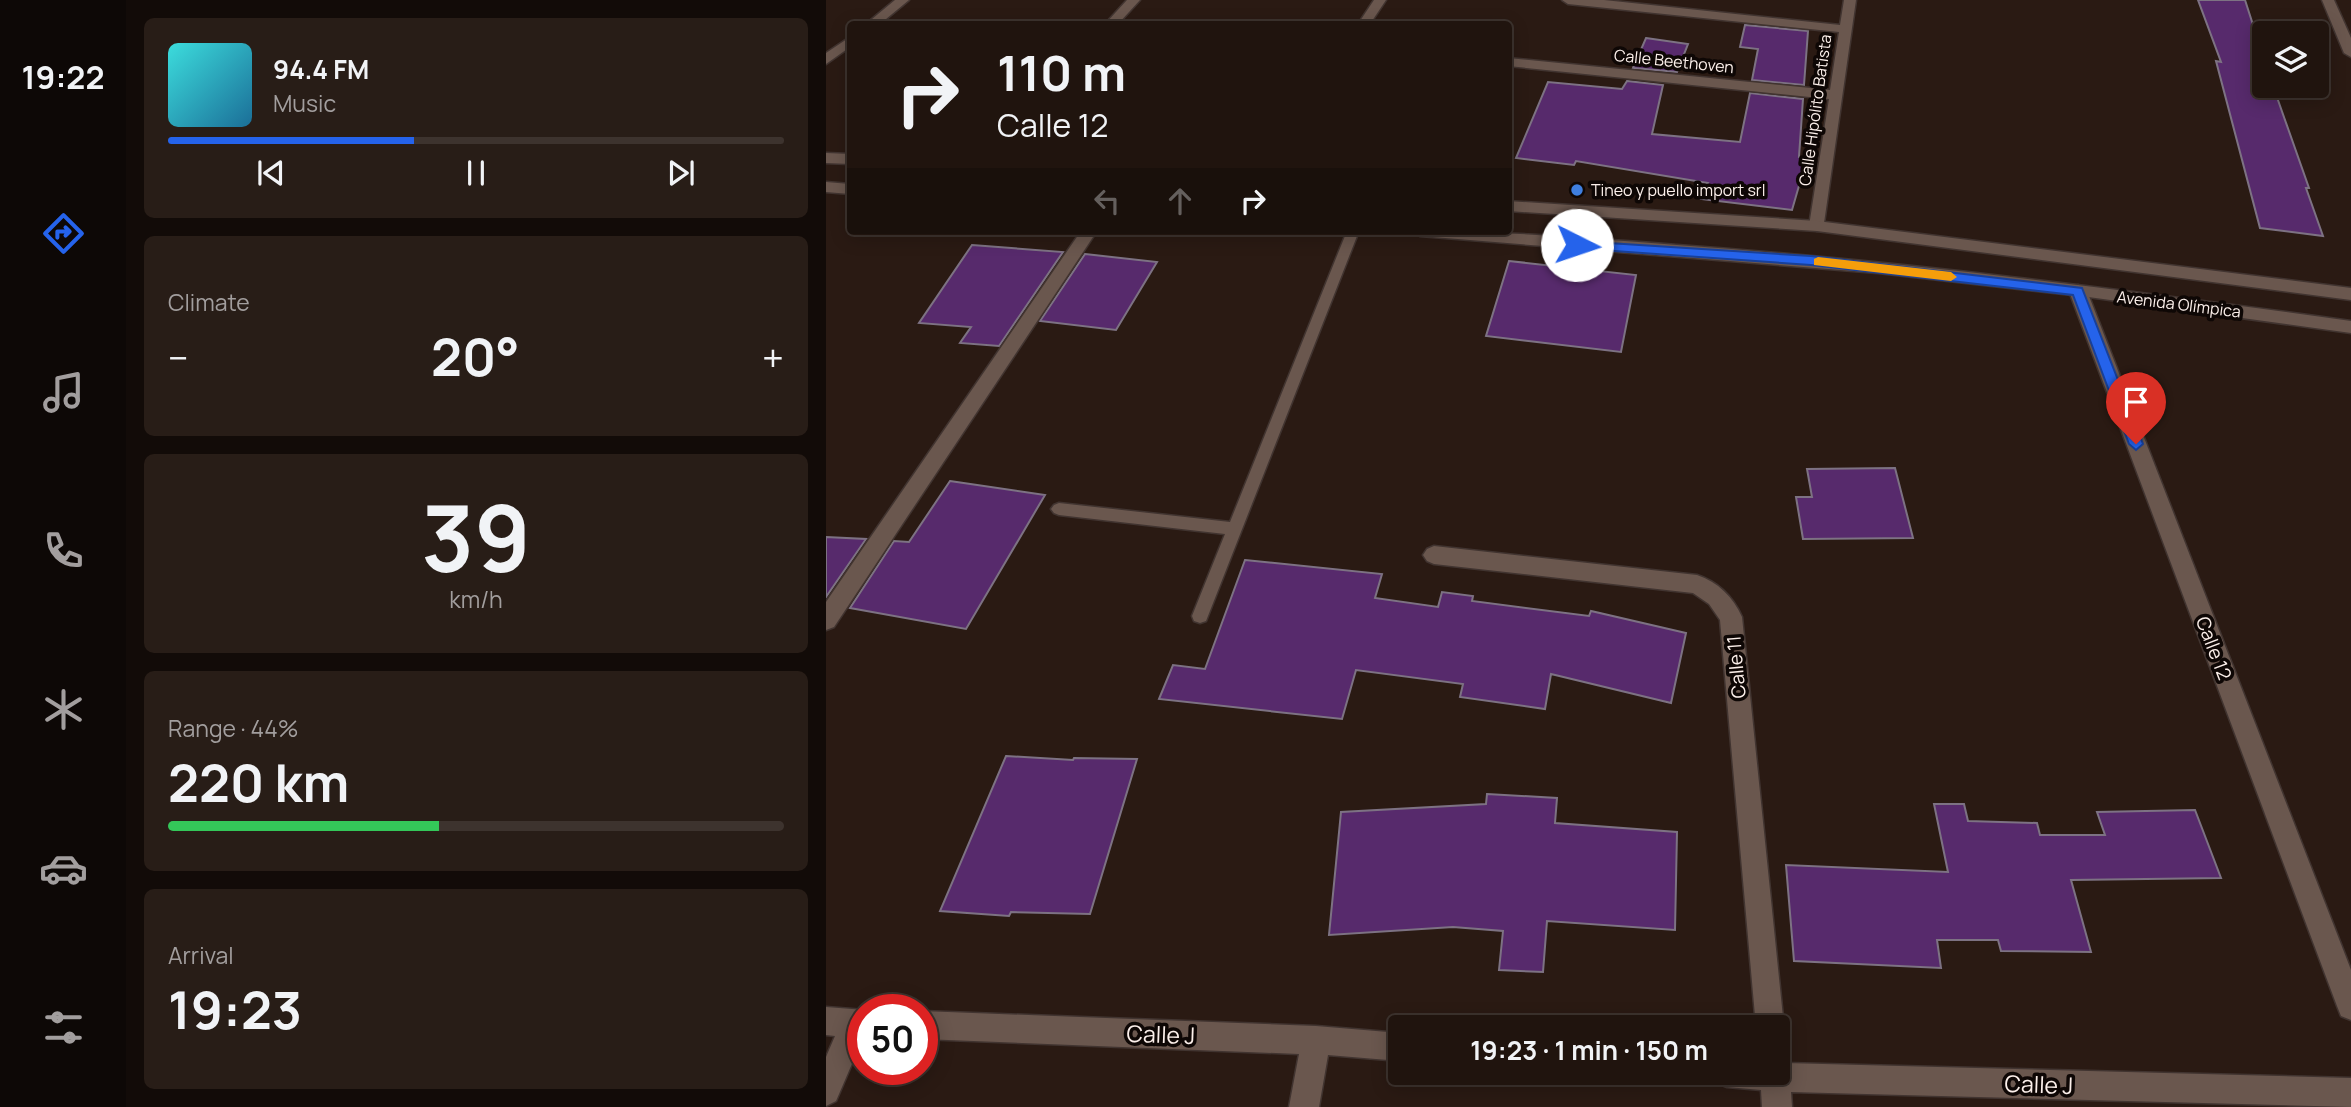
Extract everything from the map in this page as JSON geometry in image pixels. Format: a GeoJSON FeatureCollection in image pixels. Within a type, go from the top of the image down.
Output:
{"type":"FeatureCollection","features":[{"type":"Feature","properties":{"kind":"street"},"geometry":{"type":"LineString","coordinates":[[876,21],[903,0]]}},
{"type":"Feature","properties":{"kind":"street"},"geometry":{"type":"LineString","coordinates":[[1114,21],[1134,0]]}},
{"type":"Feature","properties":{"kind":"street"},"geometry":{"type":"LineString","coordinates":[[1366,21],[1380,0]]}},
{"type":"Feature","properties":{"kind":"street"},"geometry":{"type":"LineString","coordinates":[[1567,0],[1845,29]]}},
{"type":"Feature","properties":{"kind":"street","name":"Calle Hipólito Batista"},"geometry":{"type":"LineString","coordinates":[[1817,226],[1850,0]]}},
{"type":"Feature","properties":{"kind":"street"},"geometry":{"type":"LineString","coordinates":[[2328,0],[2351,53]]}},
{"type":"Feature","properties":{"kind":"street"},"geometry":{"type":"LineString","coordinates":[[826,60],[847,43]]}},
{"type":"Feature","properties":{"kind":"street","name":"Calle Beethoven"},"geometry":{"type":"LineString","coordinates":[[1512,62],[1835,95]]}},
{"type":"Feature","properties":{"kind":"street"},"geometry":{"type":"LineString","coordinates":[[826,158],[847,159]]}},
{"type":"Feature","properties":{"kind":"street"},"geometry":{"type":"LineString","coordinates":[[826,187],[847,189]]}},
{"type":"Feature","properties":{"kind":"street","name":"Avenida Olímpica"},"geometry":{"type":"LineString","coordinates":[[1512,206],[1817,226],[2351,294]]}},
{"type":"Feature","properties":{"kind":"street"},"geometry":{"type":"LineString","coordinates":[[1577,245],[1584,211]]}},
{"type":"Feature","properties":{"kind":"street"},"geometry":{"type":"LineString","coordinates":[[826,620],[1086,235]]}},
{"type":"Feature","properties":{"kind":"street","name":"Avenida Olímpica"},"geometry":{"type":"LineString","coordinates":[[1465,235],[1811,261],[2078,291],[2351,327]]}},
{"type":"Feature","properties":{"kind":"street","name":"Calle 12"},"geometry":{"type":"LineString","coordinates":[[2078,291],[2351,1006]]}},
{"type":"Feature","properties":{"kind":"street","name":"Calle 11"},"geometry":{"type":"LineString","coordinates":[[1434,555],[1697,584],[1717,597],[1731,617],[1769,1015]]}},
{"type":"Feature","properties":{"kind":"street"},"geometry":{"type":"LineString","coordinates":[[826,1021],[847,1022]]}},
{"type":"Feature","properties":{"kind":"street","name":"Calle J"},"geometry":{"type":"LineString","coordinates":[[938,1027],[1316,1040],[1388,1046]]}},
{"type":"Feature","properties":{"kind":"street"},"geometry":{"type":"LineString","coordinates":[[1304,1107],[1316,1040]]}},
{"type":"Feature","properties":{"kind":"street"},"geometry":{"type":"LineString","coordinates":[[826,1091],[847,1048]]}},
{"type":"Feature","properties":{"kind":"street","name":"Calle J"},"geometry":{"type":"LineString","coordinates":[[1790,1075],[2351,1093]]}},
{"type":"Feature","properties":{"kind":"street"},"geometry":{"type":"LineString","coordinates":[[1776,1085],[1777,1107]]}},
{"type":"Feature","properties":{"kind":"lane"},"geometry":{"type":"LineString","coordinates":[[1200,615],[1351,235]]}},
{"type":"Feature","properties":{"kind":"lane"},"geometry":{"type":"LineString","coordinates":[[1059,509],[1236,529]]}},
{"type":"Feature","properties":{"kind":"building"},"geometry":{"type":"Polygon","coordinates":[[[2198,0],[2245,0],[2252,22],[2252,98],[2277,98],[2323,236],[2260,228],[2216,61],[2221,62],[2198,0]]]}},
{"type":"Feature","properties":{"kind":"building"},"geometry":{"type":"Polygon","coordinates":[[[1745,25],[1808,31],[1804,85],[1752,80],[1758,49],[1740,47],[1745,25]]]}},
{"type":"Feature","properties":{"kind":"building"},"geometry":{"type":"Polygon","coordinates":[[[1646,38],[1688,44],[1677,72],[1633,68],[1646,38]]]}},
{"type":"Feature","properties":{"kind":"building"},"geometry":{"type":"Polygon","coordinates":[[[1627,81],[1663,85],[1652,134],[1740,142],[1750,93],[1803,99],[1799,157],[1807,158],[1792,210],[1701,199],[1708,183],[1576,161],[1574,165],[1516,158],[1548,82],[1622,89],[1627,81]]]}},
{"type":"Feature","properties":{"kind":"building"},"geometry":{"type":"Polygon","coordinates":[[[972,245],[1063,252],[999,346],[960,343],[971,327],[919,323],[972,245]]]}},
{"type":"Feature","properties":{"kind":"building"},"geometry":{"type":"Polygon","coordinates":[[[1085,254],[1157,262],[1116,330],[1040,321],[1085,254]]]}},
{"type":"Feature","properties":{"kind":"building"},"geometry":{"type":"Polygon","coordinates":[[[1509,261],[1636,275],[1621,352],[1486,336],[1509,261]]]}},
{"type":"Feature","properties":{"kind":"building"},"geometry":{"type":"Polygon","coordinates":[[[1895,468],[1913,538],[1803,539],[1796,497],[1812,497],[1807,469],[1895,468]]]}},
{"type":"Feature","properties":{"kind":"building"},"geometry":{"type":"Polygon","coordinates":[[[950,481],[1045,495],[966,629],[850,608],[894,541],[909,542],[950,481]]]}},
{"type":"Feature","properties":{"kind":"building"},"geometry":{"type":"Polygon","coordinates":[[[826,537],[866,539],[826,597],[826,537]]]}},
{"type":"Feature","properties":{"kind":"building"},"geometry":{"type":"Polygon","coordinates":[[[1245,560],[1382,574],[1375,598],[1438,607],[1442,592],[1473,596],[1472,601],[1589,616],[1591,611],[1686,633],[1671,703],[1551,674],[1545,709],[1460,697],[1463,684],[1356,670],[1342,719],[1159,699],[1173,665],[1205,669],[1245,560]]]}},
{"type":"Feature","properties":{"kind":"building"},"geometry":{"type":"Polygon","coordinates":[[[1006,756],[1073,760],[1137,759],[1090,914],[1011,912],[1009,916],[940,911],[1006,756]]]}},
{"type":"Feature","properties":{"kind":"building"},"geometry":{"type":"Polygon","coordinates":[[[1487,794],[1557,798],[1555,823],[1677,832],[1675,930],[1547,921],[1543,972],[1499,970],[1503,931],[1453,927],[1329,935],[1341,812],[1486,804],[1487,794]]]}},
{"type":"Feature","properties":{"kind":"building"},"geometry":{"type":"Polygon","coordinates":[[[1934,804],[1964,804],[1968,821],[2037,823],[2040,835],[2105,835],[2097,812],[2195,810],[2221,878],[2071,880],[2091,952],[2001,951],[1998,940],[1937,940],[1941,968],[1794,961],[1786,865],[1948,872],[1934,804]]]}},
{"type":"Feature","properties":{"kind":"slow traffic"},"geometry":{"type":"LineString","coordinates":[[1818,262],[1951,277]]}},
{"type":"Feature","properties":{"kind":"place","name":"Tineo y puello import srl"},"geometry":{"type":"Point","coordinates":[1577,190]}},
{"type":"Feature","properties":{"kind":"route"},"geometry":{"type":"LineString","coordinates":[[1577,245],[1811,261],[2078,291],[2136,444]]}}]}
